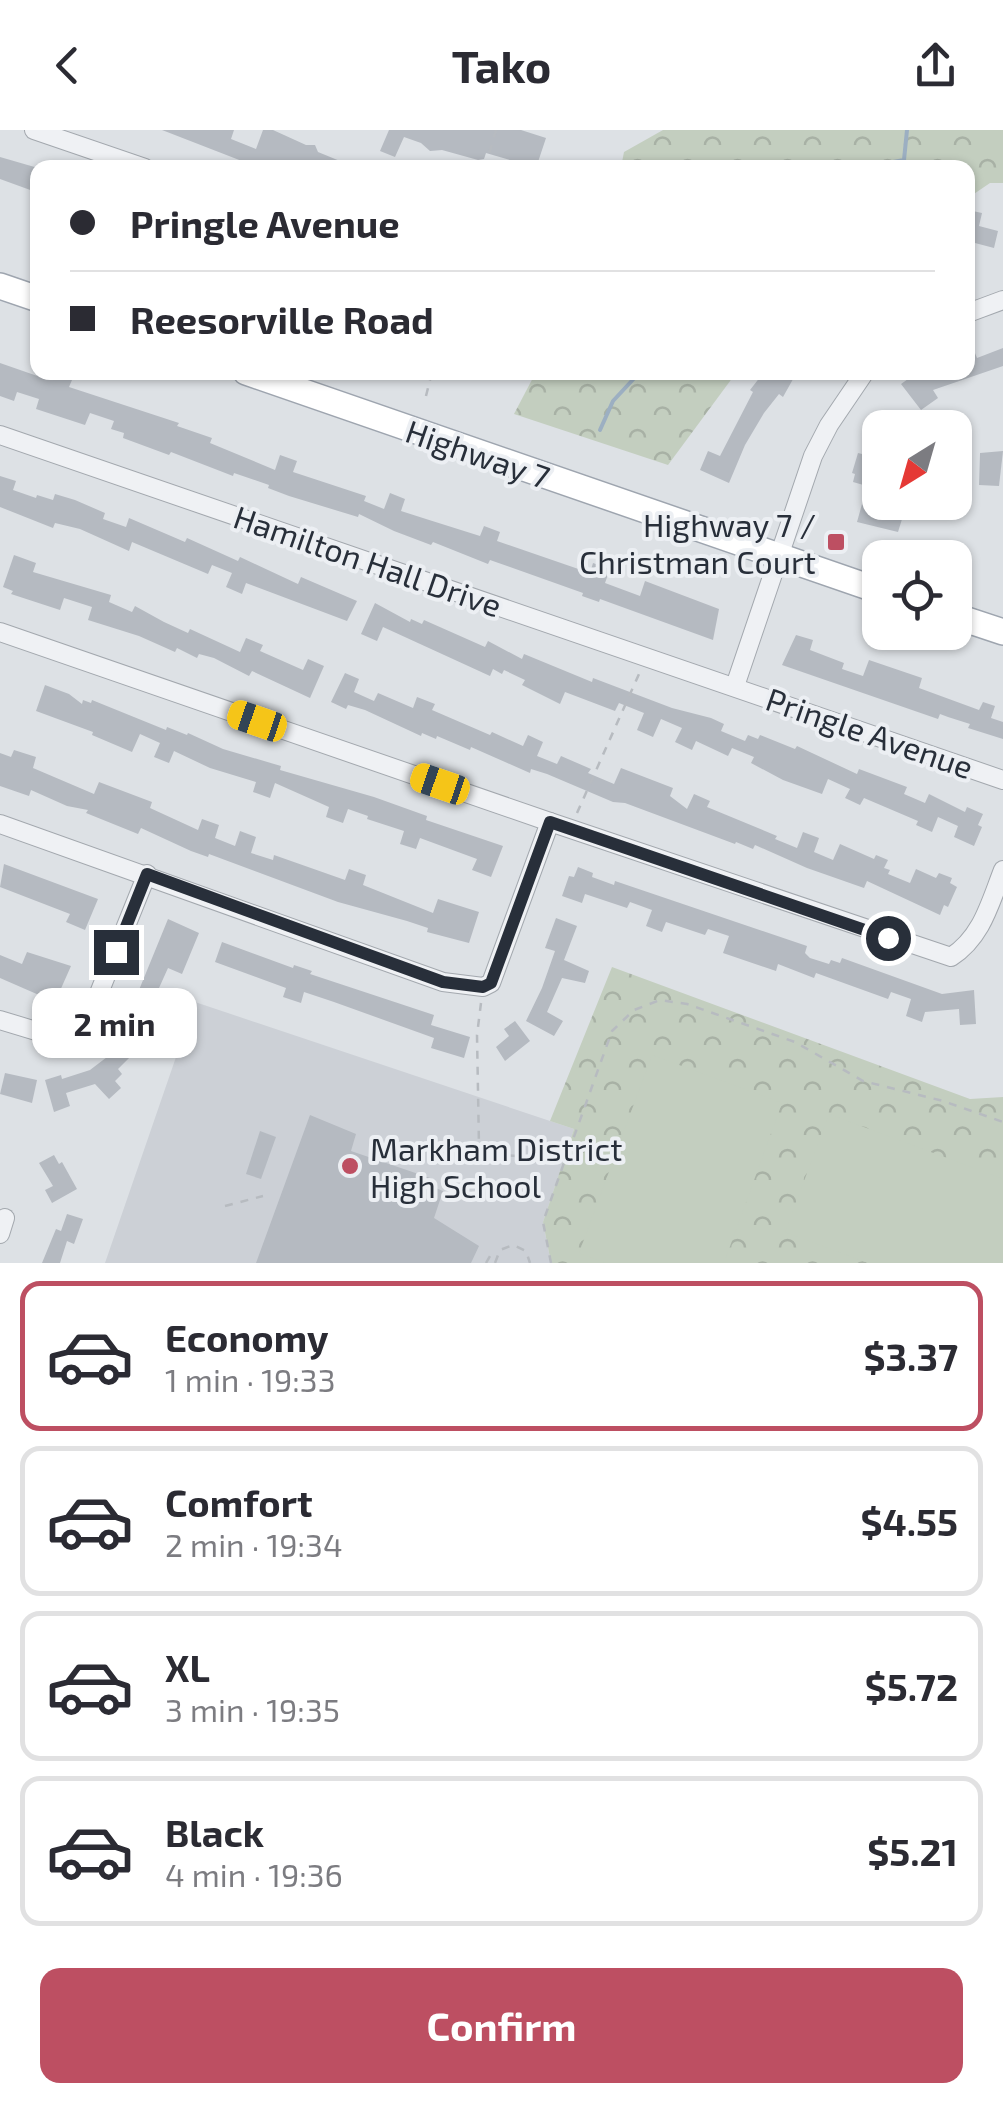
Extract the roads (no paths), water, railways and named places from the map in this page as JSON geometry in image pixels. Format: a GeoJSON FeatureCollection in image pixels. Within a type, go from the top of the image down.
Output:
{"type":"FeatureCollection","features":[{"type":"Feature","properties":{"kind":"main road"},"geometry":{"type":"LineString","coordinates":[[0,286],[30,296]]}},
{"type":"Feature","properties":{"kind":"main road","name":"Highway 7"},"geometry":{"type":"LineString","coordinates":[[269,380],[862,585]]}},
{"type":"Feature","properties":{"kind":"main road"},"geometry":{"type":"LineString","coordinates":[[972,622],[1003,632]]}},
{"type":"Feature","properties":{"kind":"street"},"geometry":{"type":"LineString","coordinates":[[34,130],[122,160]]}},
{"type":"Feature","properties":{"kind":"street"},"geometry":{"type":"LineString","coordinates":[[975,310],[1003,300]]}},
{"type":"Feature","properties":{"kind":"street"},"geometry":{"type":"LineString","coordinates":[[735,686],[812,456],[859,380]]}},
{"type":"Feature","properties":{"kind":"street","name":"Hamilton Hall Drive"},"geometry":{"type":"LineString","coordinates":[[0,434],[735,686]]}},
{"type":"Feature","properties":{"kind":"street"},"geometry":{"type":"LineString","coordinates":[[0,632],[951,957],[966,948],[978,930],[1003,870]]}},
{"type":"Feature","properties":{"kind":"street","name":"Pringle Avenue"},"geometry":{"type":"LineString","coordinates":[[735,686],[1003,780]]}},
{"type":"Feature","properties":{"kind":"street"},"geometry":{"type":"LineString","coordinates":[[0,824],[443,982],[483,987],[491,983],[550,822]]}},
{"type":"Feature","properties":{"kind":"street"},"geometry":{"type":"LineString","coordinates":[[0,1020],[58,1038],[77,1035],[93,1008],[147,874]]}},
{"type":"Feature","properties":{"kind":"waterway"},"geometry":{"type":"LineString","coordinates":[[904,160],[907,130]]}},
{"type":"Feature","properties":{"kind":"waterway"},"geometry":{"type":"LineString","coordinates":[[600,430],[613,401],[633,380]]}},
{"type":"Feature","properties":{"kind":"place","name":"Highway 7 / Christman Court"},"geometry":{"type":"Point","coordinates":[836,542]}},
{"type":"Feature","properties":{"kind":"place","name":"Markham District High School"},"geometry":{"type":"Point","coordinates":[350,1166]}}]}
